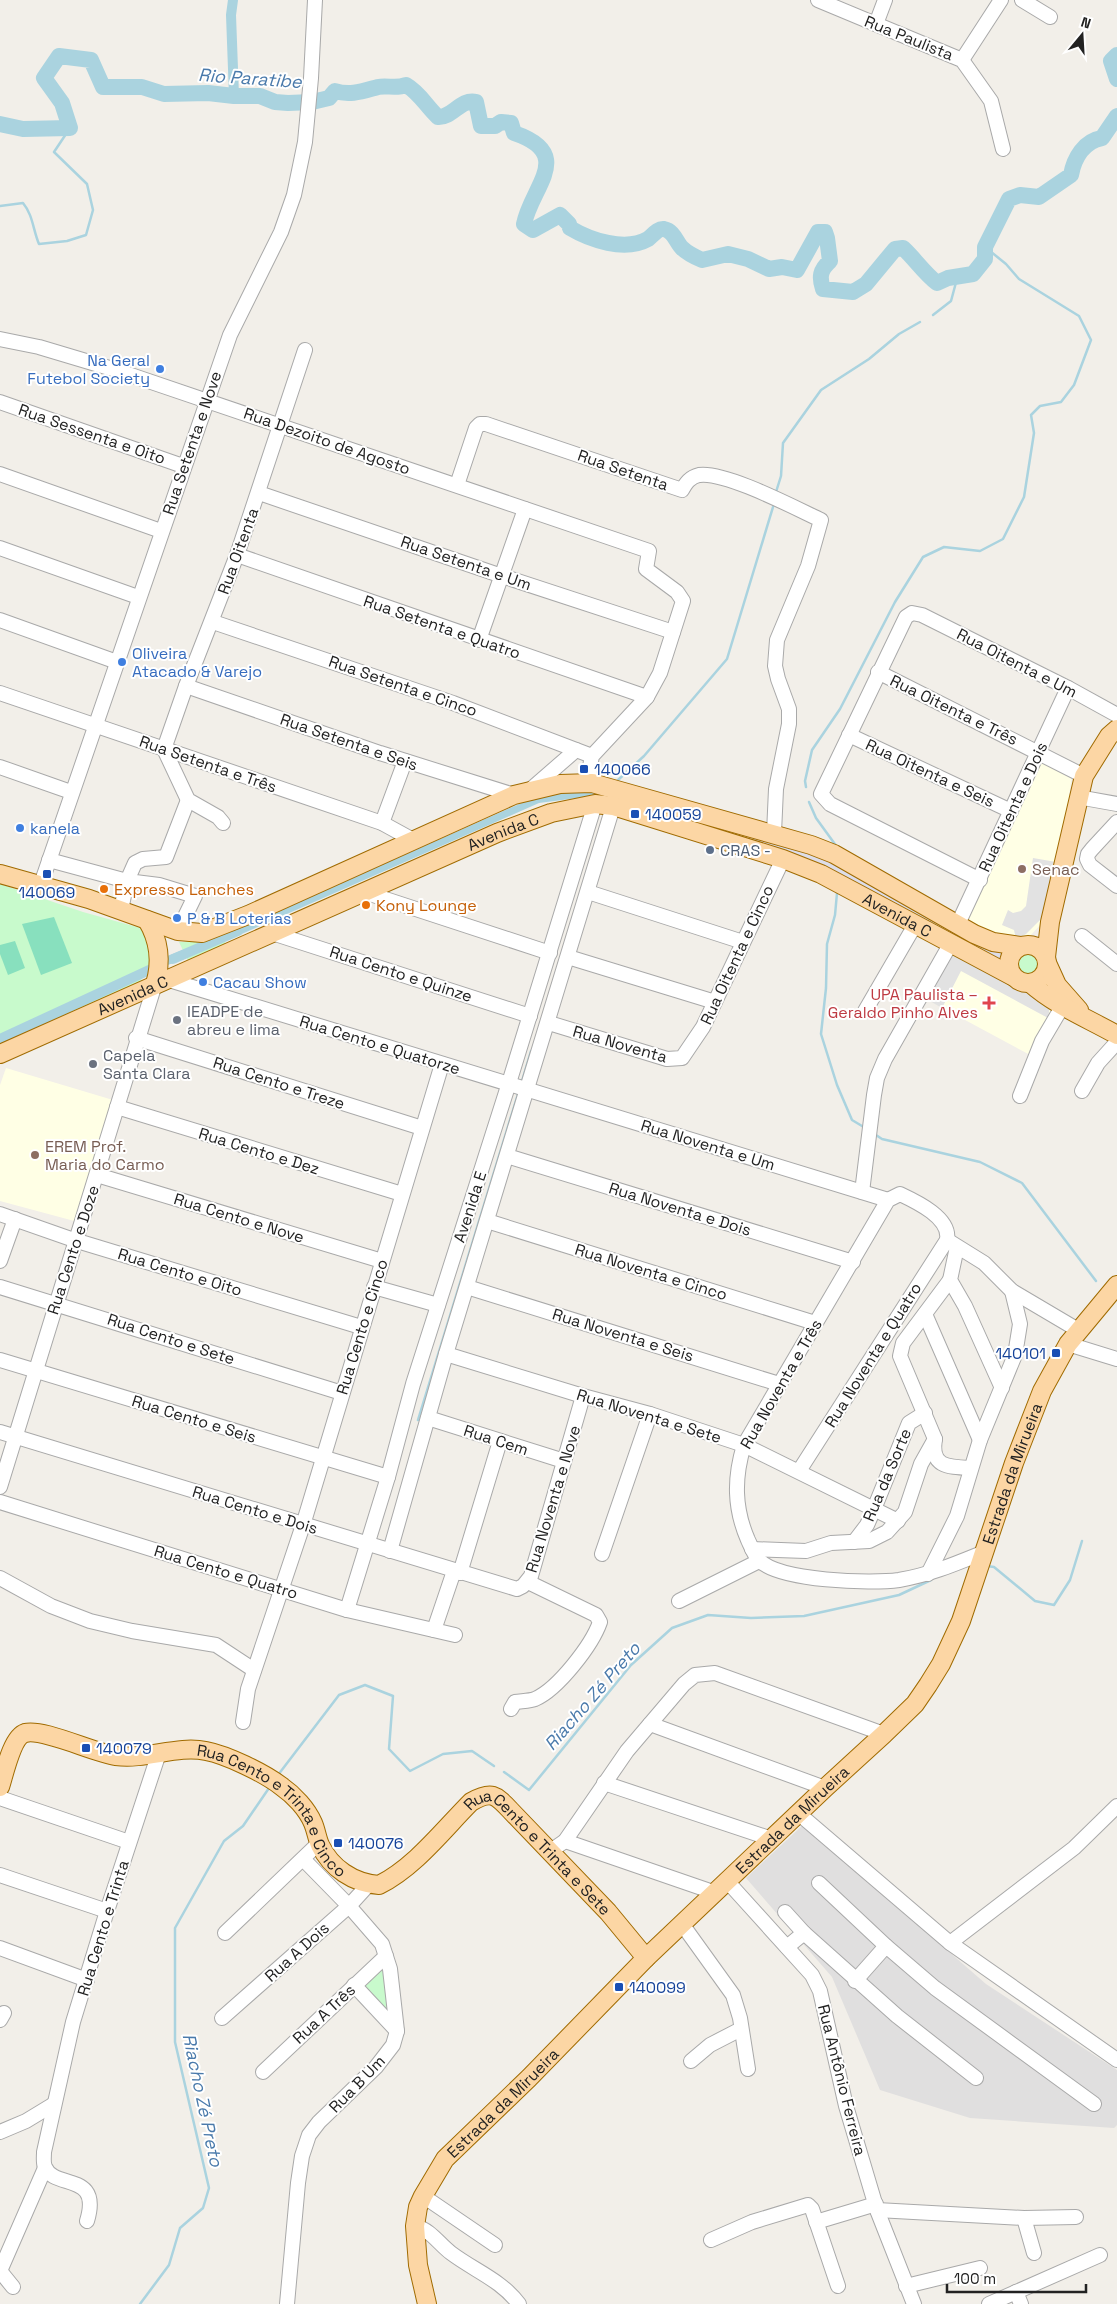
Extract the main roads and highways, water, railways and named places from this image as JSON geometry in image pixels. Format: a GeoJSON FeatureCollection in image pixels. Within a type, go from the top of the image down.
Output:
{"type":"FeatureCollection","features":[{"type":"Feature","properties":{"kind":"main road"},"geometry":{"type":"LineString","coordinates":[[1030,983],[1040,979],[1047,969],[1050,922],[1065,839],[1084,776],[1109,736],[1117,728]]}},
{"type":"Feature","properties":{"kind":"main road","name":"Avenida C"},"geometry":{"type":"LineString","coordinates":[[1,875],[41,884],[121,910],[174,930],[202,933],[522,792],[560,784],[592,783],[774,833],[834,854],[957,926],[1000,944],[1022,945]]}},
{"type":"Feature","properties":{"kind":"main road","name":"Avenida C"},"geometry":{"type":"LineString","coordinates":[[0,1054],[159,972],[272,933],[367,893],[497,833],[551,813],[595,804],[613,806],[783,859],[821,874],[1012,976]]}},
{"type":"Feature","properties":{"kind":"main road"},"geometry":{"type":"LineString","coordinates":[[745,847],[751,828]]}},
{"type":"Feature","properties":{"kind":"main road"},"geometry":{"type":"LineString","coordinates":[[147,920],[157,939],[159,972]]}},
{"type":"Feature","properties":{"kind":"main road"},"geometry":{"type":"LineString","coordinates":[[1050,922],[1010,957],[1008,966],[1012,976],[1018,981],[1030,983],[1062,1007],[1087,1017],[1117,1035]]}},
{"type":"Feature","properties":{"kind":"main road"},"geometry":{"type":"LineString","coordinates":[[1022,945],[1037,947],[1047,960],[1057,985],[1071,1003],[1087,1017]]}},
{"type":"Feature","properties":{"kind":"main road","name":"Estrada da Mirueira"},"geometry":{"type":"LineString","coordinates":[[427,2304],[418,2265],[415,2226],[418,2207],[445,2159],[529,2078],[646,1958],[915,1704],[941,1664],[961,1621],[982,1554],[1039,1400],[1068,1344],[1117,1285]]}},
{"type":"Feature","properties":{"kind":"main road","name":"Rua Cento e Trinta e Cinco"},"geometry":{"type":"LineString","coordinates":[[0,1787],[16,1742],[24,1734],[33,1732],[117,1756],[207,1751],[281,1786],[301,1804],[313,1822],[319,1844],[329,1861],[356,1881],[374,1885]]}},
{"type":"Feature","properties":{"kind":"main road","name":"Rua Cento e Trinta e Sete"},"geometry":{"type":"LineString","coordinates":[[374,1885],[399,1873],[471,1802],[482,1795],[490,1794],[502,1802],[608,1912],[646,1958]]}},
{"type":"Feature","properties":{"kind":"water"},"geometry":{"type":"Polygon","coordinates":[[[570,792],[594,792],[608,795],[606,799],[585,797],[539,803],[228,940],[224,930],[350,879],[535,797],[570,792]]]}},
{"type":"Feature","properties":{"kind":"water"},"geometry":{"type":"Polygon","coordinates":[[[183,950],[187,958],[165,966],[162,958],[183,950]]]}},
{"type":"Feature","properties":{"kind":"waterway"},"geometry":{"type":"LineString","coordinates":[[233,0],[231,15],[234,96]]}},
{"type":"Feature","properties":{"kind":"waterway","name":"Rio Paratibe"},"geometry":{"type":"LineString","coordinates":[[1117,55],[1111,61],[1117,79]]}},
{"type":"Feature","properties":{"kind":"waterway","name":"Rio Paratibe"},"geometry":{"type":"LineString","coordinates":[[0,124],[23,129],[70,128],[62,103],[44,78],[59,56],[91,60],[103,87],[142,87],[164,94],[208,93],[260,96],[275,102],[288,103],[312,102],[329,98],[335,91],[351,93],[381,87],[406,85],[438,117],[448,115],[466,103],[476,102],[481,126],[495,126],[501,122],[511,123],[514,133],[533,141],[543,151],[546,161],[545,172],[528,210],[524,224],[533,230],[560,215],[569,224],[570,228],[587,237],[608,243],[639,243],[648,239],[657,231],[664,229],[673,234],[684,250],[702,260],[728,254],[748,259],[769,269],[782,267],[797,270],[818,232],[825,232],[830,261],[824,267],[821,274],[823,289],[853,292],[866,284],[895,249],[903,248],[937,283],[948,278],[973,274],[985,259],[985,247],[1009,199],[1020,195],[1039,197],[1071,175],[1081,151],[1090,143],[1102,138],[1117,116]]}},
{"type":"Feature","properties":{"kind":"waterway"},"geometry":{"type":"LineString","coordinates":[[0,206],[23,203],[31,218],[39,244],[67,241],[86,235],[93,210],[87,184],[54,152],[70,128]]}},
{"type":"Feature","properties":{"kind":"waterway"},"geometry":{"type":"LineString","coordinates":[[806,787],[805,781],[812,750],[840,709],[895,602],[923,557],[944,547],[980,551],[1003,539],[1024,497],[1034,433],[1031,415],[1040,406],[1061,402],[1074,385],[1091,340],[1079,316],[1019,279],[1006,264],[985,247]]}},
{"type":"Feature","properties":{"kind":"waterway"},"geometry":{"type":"LineString","coordinates":[[933,315],[951,301],[958,275]]}},
{"type":"Feature","properties":{"kind":"waterway"},"geometry":{"type":"LineString","coordinates":[[776,492],[781,476],[783,443],[821,390],[869,359],[899,334],[920,322]]}},
{"type":"Feature","properties":{"kind":"waterway"},"geometry":{"type":"LineString","coordinates":[[618,780],[644,756],[727,659],[773,507]]}},
{"type":"Feature","properties":{"kind":"waterway"},"geometry":{"type":"LineString","coordinates":[[809,802],[816,818],[837,847]]}},
{"type":"Feature","properties":{"kind":"waterway"},"geometry":{"type":"LineString","coordinates":[[837,893],[835,915],[827,944],[826,988],[821,1034],[837,1085],[852,1120],[862,1126]]}},
{"type":"Feature","properties":{"kind":"waterway"},"geometry":{"type":"LineString","coordinates":[[173,959],[238,931]]}},
{"type":"Feature","properties":{"kind":"waterway"},"geometry":{"type":"LineString","coordinates":[[0,1039],[160,965]]}},
{"type":"Feature","properties":{"kind":"waterway"},"geometry":{"type":"LineString","coordinates":[[522,1081],[531,1051]]}},
{"type":"Feature","properties":{"kind":"waterway"},"geometry":{"type":"LineString","coordinates":[[418,1420],[518,1094]]}},
{"type":"Feature","properties":{"kind":"waterway"},"geometry":{"type":"LineString","coordinates":[[876,1135],[882,1139],[980,1162],[1022,1183],[1096,1281]]}},
{"type":"Feature","properties":{"kind":"waterway","name":"Riacho Zé Preto"},"geometry":{"type":"LineString","coordinates":[[987,1566],[994,1567],[1035,1601],[1054,1605],[1070,1580],[1082,1541]]}},
{"type":"Feature","properties":{"kind":"waterway","name":"Riacho Zé Preto"},"geometry":{"type":"LineString","coordinates":[[504,1772],[529,1790],[631,1665],[672,1628],[708,1615],[751,1618],[804,1616],[899,1595],[931,1580]]}},
{"type":"Feature","properties":{"kind":"waterway","name":"Riacho Zé Preto"},"geometry":{"type":"LineString","coordinates":[[278,1775],[339,1695],[365,1685],[393,1696],[389,1749],[410,1771],[443,1754],[472,1751],[494,1766]]}},
{"type":"Feature","properties":{"kind":"waterway","name":"Riacho Zé Preto"},"geometry":{"type":"LineString","coordinates":[[140,2304],[169,2265],[180,2228],[203,2208],[209,2188],[175,2042],[175,1928],[224,1841],[243,1826],[269,1788]]}},
{"type":"Feature","properties":{"kind":"place","name":"Na Geral Futebol Society"},"geometry":{"type":"Point","coordinates":[160,369]}},
{"type":"Feature","properties":{"kind":"place","name":"Oliveira Atacado & Varejo"},"geometry":{"type":"Point","coordinates":[122,662]}},
{"type":"Feature","properties":{"kind":"place","name":"140066"},"geometry":{"type":"Point","coordinates":[584,769]}},
{"type":"Feature","properties":{"kind":"place","name":"140059"},"geometry":{"type":"Point","coordinates":[635,814]}},
{"type":"Feature","properties":{"kind":"place","name":"kanela"},"geometry":{"type":"Point","coordinates":[20,828]}},
{"type":"Feature","properties":{"kind":"place","name":"CRAS -"},"geometry":{"type":"Point","coordinates":[710,850]}},
{"type":"Feature","properties":{"kind":"place","name":"Senac"},"geometry":{"type":"Point","coordinates":[1022,869]}},
{"type":"Feature","properties":{"kind":"place","name":"140069"},"geometry":{"type":"Point","coordinates":[47,874]}},
{"type":"Feature","properties":{"kind":"place","name":"Expresso Lanches"},"geometry":{"type":"Point","coordinates":[104,889]}},
{"type":"Feature","properties":{"kind":"place","name":"Kony Lounge"},"geometry":{"type":"Point","coordinates":[366,905]}},
{"type":"Feature","properties":{"kind":"place","name":"P & B Loterias"},"geometry":{"type":"Point","coordinates":[177,918]}},
{"type":"Feature","properties":{"kind":"place","name":"Cacau Show"},"geometry":{"type":"Point","coordinates":[203,982]}},
{"type":"Feature","properties":{"kind":"place","name":"UPA Paulista – Geraldo Pinho Alves"},"geometry":{"type":"Point","coordinates":[989,1003]}},
{"type":"Feature","properties":{"kind":"place","name":"IEADPE de abreu e lima"},"geometry":{"type":"Point","coordinates":[177,1020]}},
{"type":"Feature","properties":{"kind":"place","name":"Capela Santa Clara"},"geometry":{"type":"Point","coordinates":[93,1064]}},
{"type":"Feature","properties":{"kind":"place","name":"EREM Prof. Maria do Carmo"},"geometry":{"type":"Point","coordinates":[35,1155]}},
{"type":"Feature","properties":{"kind":"place","name":"140101"},"geometry":{"type":"Point","coordinates":[1056,1353]}},
{"type":"Feature","properties":{"kind":"place","name":"140079"},"geometry":{"type":"Point","coordinates":[86,1748]}},
{"type":"Feature","properties":{"kind":"place","name":"140076"},"geometry":{"type":"Point","coordinates":[338,1843]}},
{"type":"Feature","properties":{"kind":"place","name":"140099"},"geometry":{"type":"Point","coordinates":[619,1987]}}]}
